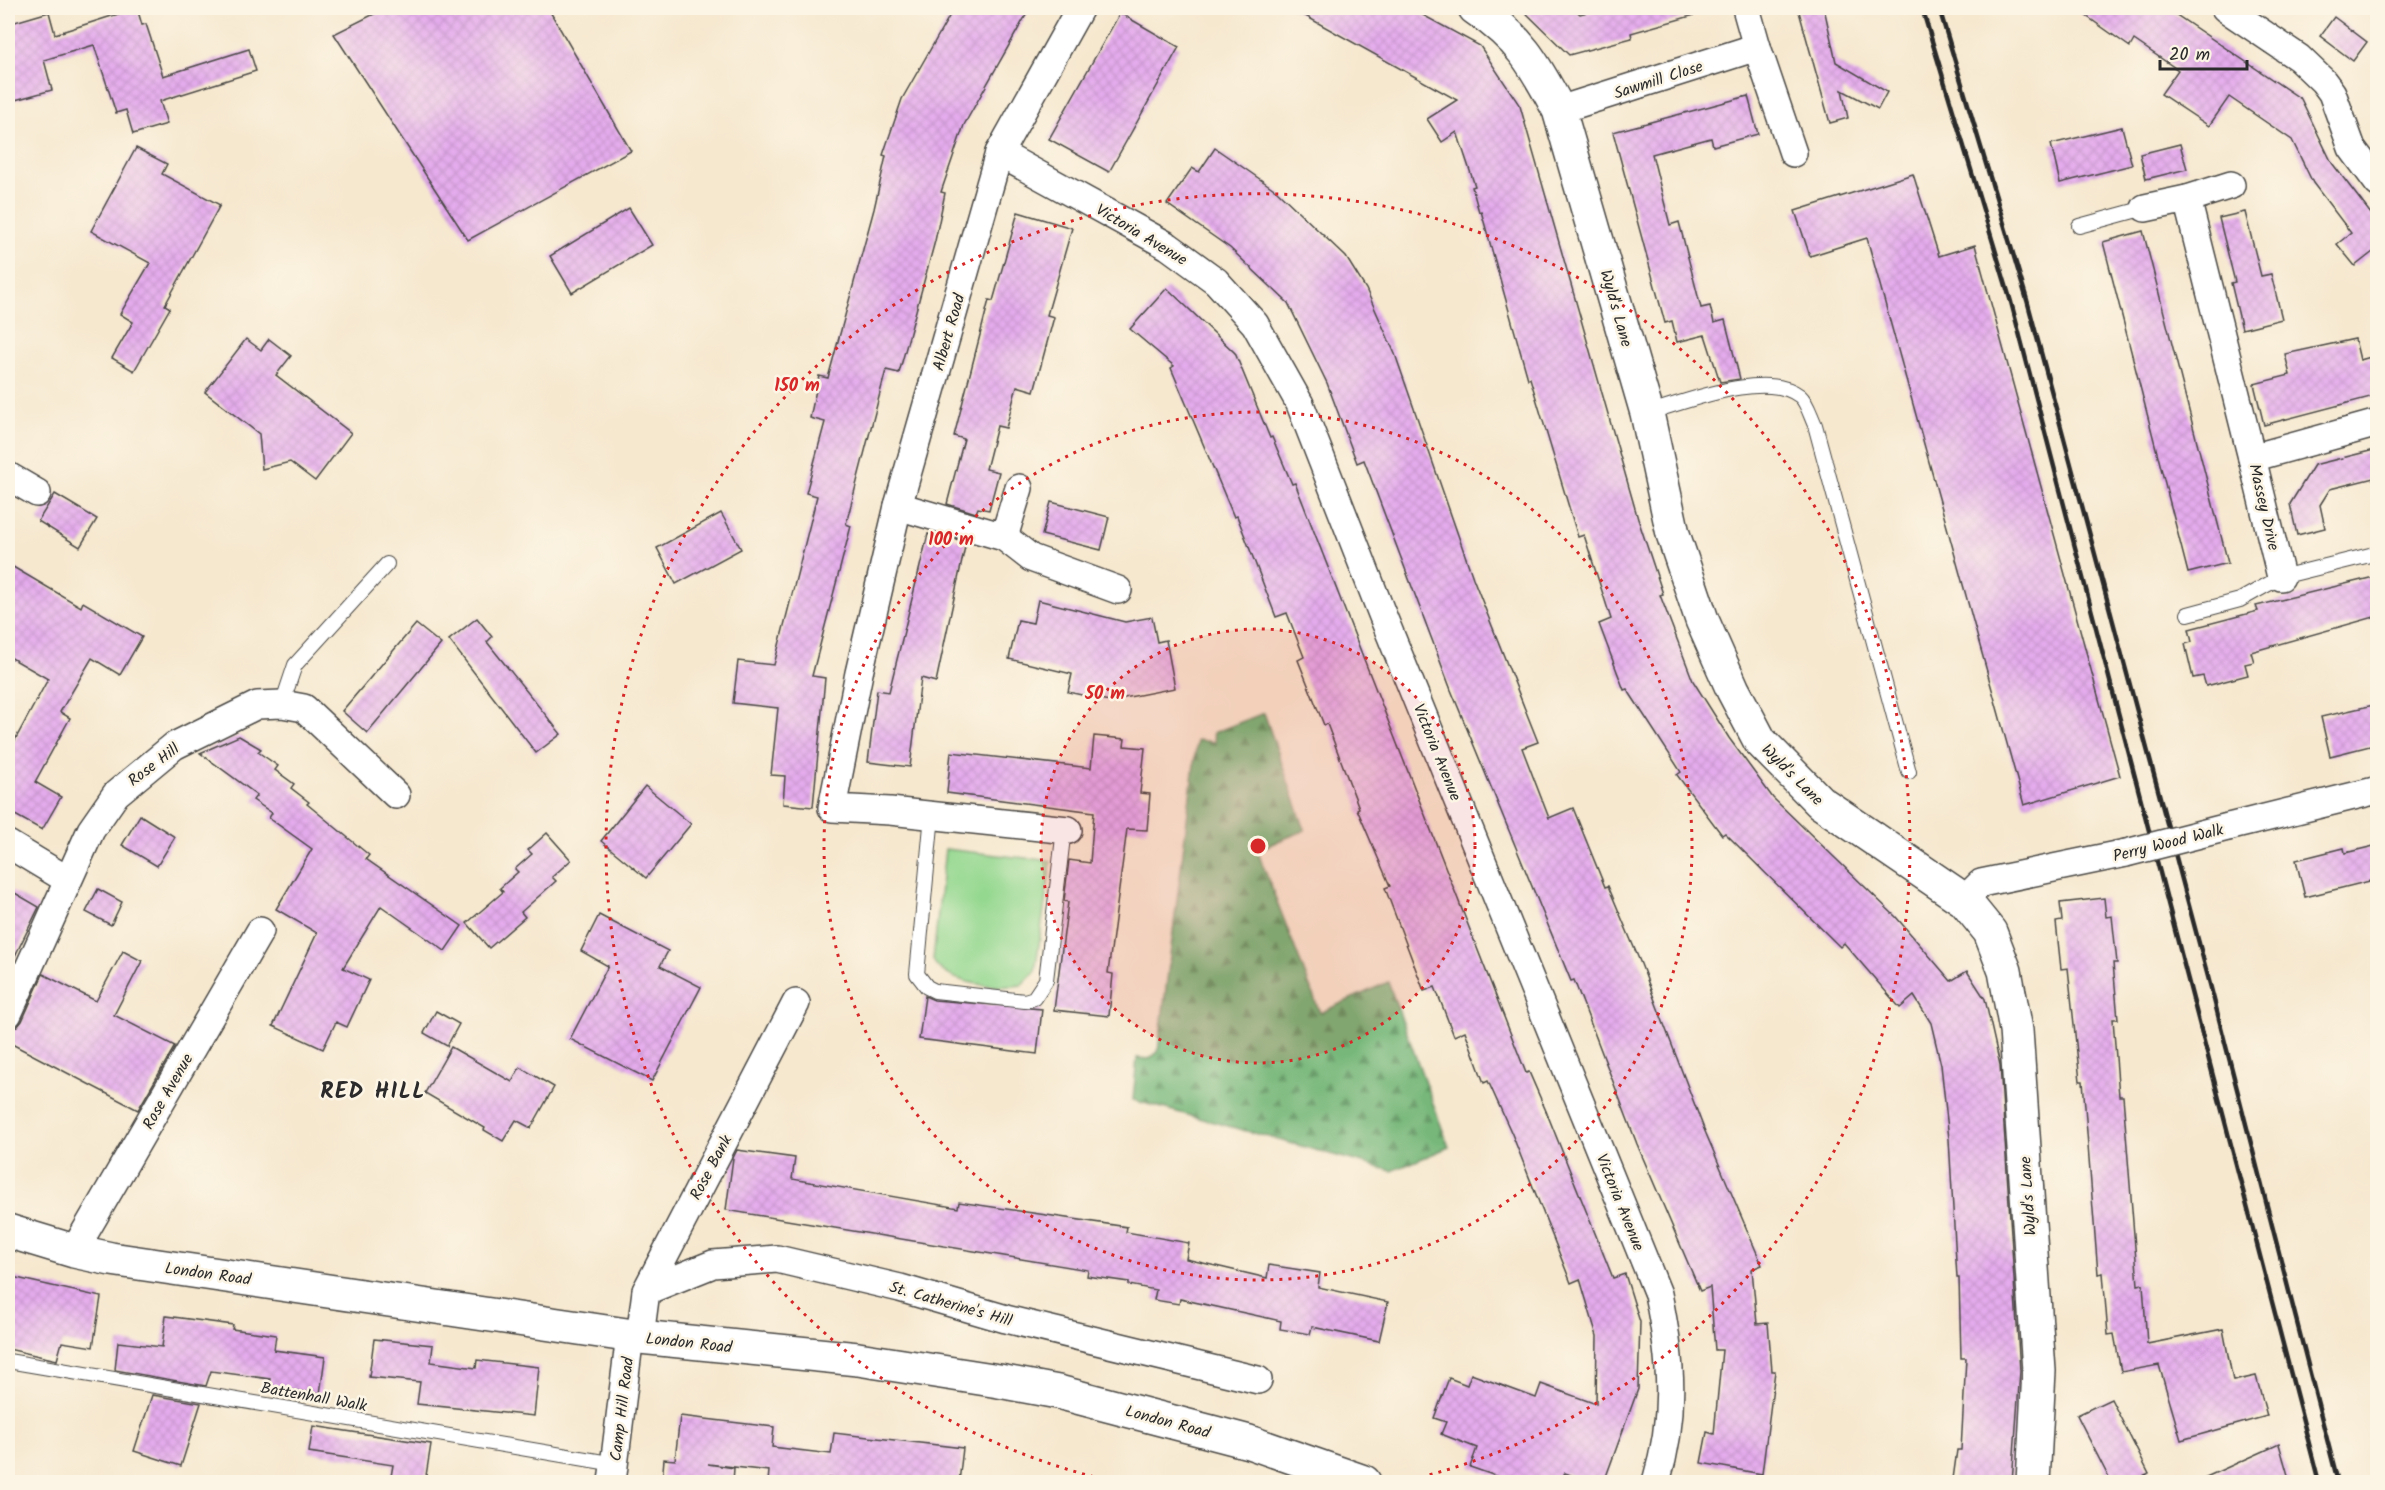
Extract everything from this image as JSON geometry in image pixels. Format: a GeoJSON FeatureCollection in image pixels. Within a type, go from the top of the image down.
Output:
{"type":"FeatureCollection","features":[{"type":"Feature","properties":{"kind":"main road","name":"Wyld's Lane"},"geometry":{"type":"LineString","coordinates":[[1475,8],[1505,28],[1535,64],[1558,110],[1647,413],[1673,534],[1702,620],[1733,690],[1760,741],[1820,802],[1964,900],[1990,932],[2005,971],[2016,1030],[2039,1371],[2032,1482]]}},
{"type":"Feature","properties":{"kind":"main road","name":"London Road"},"geometry":{"type":"LineString","coordinates":[[8,1231],[74,1251],[635,1336],[858,1359],[1058,1392],[1249,1442],[1364,1482]]}},
{"type":"Feature","properties":{"kind":"street","name":"Albert Road"},"geometry":{"type":"LineString","coordinates":[[932,815],[832,808],[859,673],[898,506],[999,153],[1080,8]]}},
{"type":"Feature","properties":{"kind":"street"},"geometry":{"type":"LineString","coordinates":[[1746,8],[1793,153]]}},
{"type":"Feature","properties":{"kind":"street"},"geometry":{"type":"LineString","coordinates":[[2225,8],[2299,58],[2323,81],[2332,93],[2352,148],[2378,183]]}},
{"type":"Feature","properties":{"kind":"street","name":"Sawmill Close"},"geometry":{"type":"LineString","coordinates":[[1558,110],[1757,47]]}},
{"type":"Feature","properties":{"kind":"street","name":"Victoria Avenue"},"geometry":{"type":"LineString","coordinates":[[999,153],[1168,246],[1216,281],[1255,324],[1300,404],[1382,614],[1658,1294],[1669,1347],[1671,1405],[1665,1451],[1656,1482]]}},
{"type":"Feature","properties":{"kind":"street"},"geometry":{"type":"LineString","coordinates":[[2145,208],[2187,199],[2231,185]]}},
{"type":"Feature","properties":{"kind":"street"},"geometry":{"type":"LineString","coordinates":[[2187,199],[2252,458]]}},
{"type":"Feature","properties":{"kind":"street","name":"Massey Drive"},"geometry":{"type":"LineString","coordinates":[[2281,577],[2252,458],[2378,423]]}},
{"type":"Feature","properties":{"kind":"street"},"geometry":{"type":"LineString","coordinates":[[8,476],[37,493]]}},
{"type":"Feature","properties":{"kind":"street"},"geometry":{"type":"LineString","coordinates":[[1004,537],[1019,488]]}},
{"type":"Feature","properties":{"kind":"street"},"geometry":{"type":"LineString","coordinates":[[898,506],[1004,537],[1031,558],[1118,590]]}},
{"type":"Feature","properties":{"kind":"street","name":"Rose Hill"},"geometry":{"type":"LineString","coordinates":[[8,1014],[66,879],[91,830],[116,794],[174,746],[257,705],[282,704],[304,708],[396,795]]}},
{"type":"Feature","properties":{"kind":"street","name":"Perry Wood Walk"},"geometry":{"type":"LineString","coordinates":[[1964,900],[1982,884],[2126,853],[2378,790]]}},
{"type":"Feature","properties":{"kind":"street"},"geometry":{"type":"LineString","coordinates":[[932,815],[1066,829]]}},
{"type":"Feature","properties":{"kind":"street"},"geometry":{"type":"LineString","coordinates":[[8,844],[66,879]]}},
{"type":"Feature","properties":{"kind":"street","name":"Rose Avenue"},"geometry":{"type":"LineString","coordinates":[[74,1251],[260,931]]}},
{"type":"Feature","properties":{"kind":"street","name":"Rose Bank"},"geometry":{"type":"LineString","coordinates":[[635,1336],[646,1291],[796,1003]]}},
{"type":"Feature","properties":{"kind":"street","name":"St. Catherine's Hill"},"geometry":{"type":"LineString","coordinates":[[646,1291],[713,1263],[777,1259],[900,1288],[1006,1319],[1258,1380]]}},
{"type":"Feature","properties":{"kind":"street","name":"Camp Hill Road"},"geometry":{"type":"LineString","coordinates":[[613,1473],[635,1336]]}},
{"type":"Feature","properties":{"kind":"lane"},"geometry":{"type":"LineString","coordinates":[[2079,226],[2145,208]]}},
{"type":"Feature","properties":{"kind":"lane"},"geometry":{"type":"LineString","coordinates":[[1647,413],[1754,384],[1780,386],[1802,397],[1815,425],[1909,772]]}},
{"type":"Feature","properties":{"kind":"lane"},"geometry":{"type":"LineString","coordinates":[[2188,614],[2240,600],[2281,577],[2378,553]]}},
{"type":"Feature","properties":{"kind":"lane"},"geometry":{"type":"LineString","coordinates":[[282,704],[295,665],[387,564]]}},
{"type":"Feature","properties":{"kind":"lane"},"geometry":{"type":"LineString","coordinates":[[932,815],[917,974],[927,987],[934,991],[1025,1001],[1034,998],[1046,980],[1066,829]]}},
{"type":"Feature","properties":{"kind":"lane","name":"Battenhall Walk"},"geometry":{"type":"LineString","coordinates":[[8,1361],[613,1473]]}},
{"type":"Feature","properties":{"kind":"green space"},"geometry":{"type":"Polygon","coordinates":[[[1264,713],[1305,830],[1257,850],[1320,1013],[1388,982],[1449,1147],[1392,1171],[1133,1100],[1137,1058],[1149,1059],[1158,1052],[1197,740],[1215,742],[1213,733],[1264,713]]]}},
{"type":"Feature","properties":{"kind":"green space"},"geometry":{"type":"Polygon","coordinates":[[[945,849],[1051,861],[1035,972],[1022,985],[986,985],[960,980],[948,975],[933,960],[945,849]]]}},
{"type":"Feature","properties":{"kind":"building"},"geometry":{"type":"Polygon","coordinates":[[[137,8],[142,25],[146,24],[163,76],[249,49],[256,71],[160,101],[167,124],[133,134],[126,110],[116,113],[94,45],[44,60],[52,90],[15,100],[8,71],[8,24],[49,12],[55,34],[137,8]]]}},
{"type":"Feature","properties":{"kind":"building"},"geometry":{"type":"Polygon","coordinates":[[[386,8],[548,8],[631,151],[468,240],[334,34],[386,8]]]}},
{"type":"Feature","properties":{"kind":"building"},"geometry":{"type":"Polygon","coordinates":[[[954,8],[1030,8],[964,125],[941,192],[945,193],[935,241],[899,373],[886,370],[846,524],[851,526],[812,676],[825,678],[813,807],[783,804],[785,776],[771,775],[778,708],[733,703],[738,661],[774,665],[817,496],[806,493],[825,422],[810,418],[819,376],[828,378],[874,209],[886,156],[883,155],[902,99],[954,8]]]}},
{"type":"Feature","properties":{"kind":"building"},"geometry":{"type":"Polygon","coordinates":[[[1291,8],[1410,8],[1480,46],[1520,106],[1638,519],[1663,594],[1660,595],[1693,681],[1729,738],[1773,798],[1896,917],[1951,981],[1967,971],[1985,999],[2000,1065],[2020,1371],[2012,1482],[1953,1479],[1957,1450],[1961,1450],[1966,1358],[1961,1358],[1959,1278],[1957,1278],[1949,1139],[1941,1065],[1931,1023],[1914,996],[1900,1008],[1844,943],[1840,947],[1725,833],[1722,835],[1677,775],[1681,772],[1627,689],[1624,690],[1599,624],[1611,619],[1584,535],[1578,537],[1530,378],[1528,379],[1481,211],[1479,212],[1472,187],[1475,186],[1457,132],[1442,142],[1427,119],[1457,100],[1291,8]]]}},
{"type":"Feature","properties":{"kind":"building"},"geometry":{"type":"Polygon","coordinates":[[[1521,8],[1573,8],[1580,14],[1603,8],[1697,8],[1698,14],[1631,33],[1632,38],[1569,55],[1521,8]]]}},
{"type":"Feature","properties":{"kind":"building"},"geometry":{"type":"Polygon","coordinates":[[[1798,8],[1824,8],[1836,62],[1887,92],[1878,109],[1842,90],[1848,118],[1830,123],[1798,8]]]}},
{"type":"Feature","properties":{"kind":"building"},"geometry":{"type":"Polygon","coordinates":[[[2075,8],[2166,8],[2301,99],[2332,163],[2378,223],[2378,248],[2355,266],[2337,244],[2351,233],[2313,183],[2292,140],[2229,97],[2209,126],[2161,94],[2178,70],[2134,40],[2130,47],[2075,8]]]}},
{"type":"Feature","properties":{"kind":"building"},"geometry":{"type":"Polygon","coordinates":[[[1120,13],[1179,47],[1109,172],[1049,139],[1120,13]]]}},
{"type":"Feature","properties":{"kind":"building"},"geometry":{"type":"Polygon","coordinates":[[[2334,17],[2367,42],[2353,61],[2320,36],[2334,17]]]}},
{"type":"Feature","properties":{"kind":"building"},"geometry":{"type":"Polygon","coordinates":[[[1748,96],[1758,134],[1713,146],[1711,138],[1652,154],[1670,225],[1679,222],[1701,308],[1710,306],[1714,323],[1725,320],[1740,379],[1720,382],[1705,335],[1677,342],[1672,321],[1665,323],[1613,132],[1748,96]]]}},
{"type":"Feature","properties":{"kind":"building"},"geometry":{"type":"Polygon","coordinates":[[[2122,127],[2132,165],[2060,183],[2051,144],[2122,127]]]}},
{"type":"Feature","properties":{"kind":"building"},"geometry":{"type":"Polygon","coordinates":[[[2180,144],[2187,169],[2146,179],[2140,154],[2180,144]]]}},
{"type":"Feature","properties":{"kind":"building"},"geometry":{"type":"Polygon","coordinates":[[[136,148],[167,164],[162,174],[220,205],[165,305],[170,308],[134,371],[112,358],[133,322],[120,314],[150,263],[91,231],[136,148]]]}},
{"type":"Feature","properties":{"kind":"building"},"geometry":{"type":"Polygon","coordinates":[[[1215,148],[1277,191],[1346,257],[1366,289],[1395,354],[1473,578],[1538,742],[1522,748],[1549,818],[1573,808],[1605,887],[1608,886],[1641,964],[1704,1129],[1762,1265],[1752,1269],[1757,1324],[1768,1323],[1772,1371],[1775,1371],[1762,1474],[1701,1463],[1707,1432],[1714,1434],[1722,1350],[1715,1350],[1710,1287],[1700,1291],[1637,1144],[1574,980],[1571,981],[1451,690],[1364,460],[1357,463],[1327,383],[1288,303],[1230,248],[1167,204],[1192,168],[1199,172],[1215,148]]]}},
{"type":"Feature","properties":{"kind":"building"},"geometry":{"type":"Polygon","coordinates":[[[1913,174],[1939,256],[1975,245],[2120,776],[2024,805],[1867,238],[1810,256],[1795,211],[1913,174]]]}},
{"type":"Feature","properties":{"kind":"building"},"geometry":{"type":"Polygon","coordinates":[[[629,208],[652,245],[572,293],[550,256],[629,208]]]}},
{"type":"Feature","properties":{"kind":"building"},"geometry":{"type":"Polygon","coordinates":[[[1018,212],[1072,228],[1047,315],[1054,317],[1034,391],[1017,386],[1006,428],[997,426],[986,469],[999,472],[989,510],[978,508],[976,513],[947,504],[964,439],[954,436],[989,300],[993,301],[1018,212]]]}},
{"type":"Feature","properties":{"kind":"building"},"geometry":{"type":"Polygon","coordinates":[[[2245,212],[2261,276],[2271,274],[2282,319],[2242,329],[2231,283],[2235,282],[2219,218],[2245,212]]]}},
{"type":"Feature","properties":{"kind":"building"},"geometry":{"type":"Polygon","coordinates":[[[2143,231],[2228,563],[2188,573],[2103,242],[2143,231]]]}},
{"type":"Feature","properties":{"kind":"building"},"geometry":{"type":"Polygon","coordinates":[[[1167,288],[1235,353],[1270,438],[1272,437],[1292,484],[1295,483],[1526,1073],[1529,1072],[1546,1111],[1613,1278],[1625,1274],[1640,1322],[1638,1389],[1604,1482],[1589,1482],[1565,1473],[1561,1482],[1513,1482],[1470,1467],[1477,1448],[1441,1434],[1446,1422],[1434,1418],[1449,1378],[1467,1385],[1471,1374],[1536,1398],[1541,1384],[1596,1404],[1597,1336],[1580,1279],[1571,1283],[1512,1134],[1488,1081],[1484,1083],[1465,1031],[1454,1036],[1435,987],[1424,991],[1385,888],[1390,886],[1357,809],[1359,808],[1327,724],[1324,725],[1298,660],[1304,657],[1287,613],[1276,617],[1237,516],[1234,517],[1171,368],[1174,366],[1130,329],[1167,288]]]}},
{"type":"Feature","properties":{"kind":"building"},"geometry":{"type":"Polygon","coordinates":[[[246,339],[261,350],[269,339],[291,356],[276,375],[351,433],[315,481],[290,462],[262,469],[259,434],[205,392],[246,339]]]}},
{"type":"Feature","properties":{"kind":"building"},"geometry":{"type":"Polygon","coordinates":[[[2355,339],[2360,360],[2378,355],[2378,395],[2264,425],[2254,384],[2290,375],[2285,354],[2355,339]]]}},
{"type":"Feature","properties":{"kind":"building"},"geometry":{"type":"Polygon","coordinates":[[[2378,449],[2378,477],[2330,489],[2320,505],[2325,528],[2297,535],[2290,504],[2314,465],[2378,449]]]}},
{"type":"Feature","properties":{"kind":"building"},"geometry":{"type":"Polygon","coordinates":[[[55,494],[97,519],[80,547],[38,521],[55,494]]]}},
{"type":"Feature","properties":{"kind":"building"},"geometry":{"type":"Polygon","coordinates":[[[1051,502],[1109,517],[1101,550],[1042,535],[1051,502]]]}},
{"type":"Feature","properties":{"kind":"building"},"geometry":{"type":"Polygon","coordinates":[[[721,513],[741,549],[676,584],[657,548],[721,513]]]}},
{"type":"Feature","properties":{"kind":"building"},"geometry":{"type":"Polygon","coordinates":[[[928,534],[939,537],[939,534],[966,542],[936,682],[921,678],[910,767],[868,762],[877,690],[889,692],[928,534]]]}},
{"type":"Feature","properties":{"kind":"building"},"geometry":{"type":"Polygon","coordinates":[[[8,564],[81,607],[83,602],[142,637],[120,675],[92,658],[60,712],[70,718],[35,782],[61,797],[42,830],[8,811],[8,753],[48,679],[8,656],[8,564]]]}},
{"type":"Feature","properties":{"kind":"building"},"geometry":{"type":"Polygon","coordinates":[[[2378,576],[2378,616],[2251,652],[2254,662],[2245,664],[2248,675],[2206,686],[2203,676],[2193,678],[2185,644],[2192,642],[2189,629],[2258,611],[2256,606],[2378,576]]]}},
{"type":"Feature","properties":{"kind":"building"},"geometry":{"type":"Polygon","coordinates":[[[1038,600],[1125,622],[1152,617],[1157,642],[1166,640],[1175,688],[1109,701],[1068,692],[1072,674],[1009,659],[1018,620],[1033,623],[1038,600]]]}},
{"type":"Feature","properties":{"kind":"building"},"geometry":{"type":"Polygon","coordinates":[[[477,618],[492,637],[487,642],[561,734],[536,753],[449,640],[477,618]]]}},
{"type":"Feature","properties":{"kind":"building"},"geometry":{"type":"Polygon","coordinates":[[[416,624],[441,644],[367,733],[342,711],[416,624]]]}},
{"type":"Feature","properties":{"kind":"building"},"geometry":{"type":"Polygon","coordinates":[[[2378,704],[2378,744],[2330,756],[2321,717],[2378,704]]]}},
{"type":"Feature","properties":{"kind":"building"},"geometry":{"type":"Polygon","coordinates":[[[239,736],[261,749],[258,752],[278,766],[275,770],[294,784],[291,788],[369,855],[366,859],[462,926],[445,951],[381,906],[343,968],[369,980],[347,1027],[336,1022],[323,1049],[273,1026],[317,933],[276,909],[312,849],[269,818],[272,813],[253,800],[257,795],[200,753],[239,736]]]}},
{"type":"Feature","properties":{"kind":"building"},"geometry":{"type":"Polygon","coordinates":[[[1094,736],[1125,739],[1124,746],[1145,748],[1140,793],[1150,794],[1147,830],[1127,829],[1108,973],[1113,974],[1109,1016],[1054,1010],[1068,902],[1064,901],[1069,860],[1090,863],[1094,812],[947,793],[951,752],[1091,768],[1094,736]]]}},
{"type":"Feature","properties":{"kind":"building"},"geometry":{"type":"Polygon","coordinates":[[[645,786],[691,824],[646,878],[601,841],[645,786]]]}},
{"type":"Feature","properties":{"kind":"building"},"geometry":{"type":"Polygon","coordinates":[[[140,815],[175,837],[157,866],[122,845],[140,815]]]}},
{"type":"Feature","properties":{"kind":"building"},"geometry":{"type":"Polygon","coordinates":[[[547,833],[571,860],[552,877],[556,881],[521,912],[525,917],[489,948],[467,923],[503,892],[500,888],[518,872],[515,869],[532,854],[528,850],[547,833]]]}},
{"type":"Feature","properties":{"kind":"building"},"geometry":{"type":"Polygon","coordinates":[[[2378,845],[2378,879],[2305,897],[2296,860],[2344,848],[2345,853],[2378,845]]]}},
{"type":"Feature","properties":{"kind":"building"},"geometry":{"type":"Polygon","coordinates":[[[8,889],[39,907],[14,958],[8,977],[8,889]]]}},
{"type":"Feature","properties":{"kind":"building"},"geometry":{"type":"Polygon","coordinates":[[[98,889],[122,902],[111,925],[86,912],[98,889]]]}},
{"type":"Feature","properties":{"kind":"building"},"geometry":{"type":"Polygon","coordinates":[[[2104,898],[2106,917],[2112,916],[2117,963],[2113,963],[2118,1019],[2113,1019],[2119,1096],[2123,1096],[2138,1285],[2143,1284],[2147,1344],[2223,1329],[2233,1381],[2256,1376],[2267,1416],[2181,1440],[2159,1365],[2121,1372],[2114,1334],[2108,1335],[2103,1273],[2098,1274],[2083,1081],[2080,1081],[2068,968],[2061,969],[2056,922],[2062,921],[2060,903],[2104,898]]]}},
{"type":"Feature","properties":{"kind":"building"},"geometry":{"type":"Polygon","coordinates":[[[599,915],[668,951],[660,966],[701,987],[652,1081],[570,1039],[608,966],[581,951],[599,915]]]}},
{"type":"Feature","properties":{"kind":"building"},"geometry":{"type":"Polygon","coordinates":[[[123,951],[142,961],[114,1015],[175,1046],[138,1110],[8,1042],[8,1029],[17,1027],[22,1021],[43,974],[96,1001],[123,951]]]}},
{"type":"Feature","properties":{"kind":"building"},"geometry":{"type":"Polygon","coordinates":[[[925,996],[934,1000],[1042,1009],[1037,1054],[919,1039],[925,996]]]}},
{"type":"Feature","properties":{"kind":"building"},"geometry":{"type":"Polygon","coordinates":[[[436,1011],[459,1024],[447,1046],[424,1033],[436,1011]]]}},
{"type":"Feature","properties":{"kind":"building"},"geometry":{"type":"Polygon","coordinates":[[[451,1047],[512,1082],[520,1067],[554,1087],[531,1128],[516,1120],[503,1141],[425,1093],[451,1047]]]}},
{"type":"Feature","properties":{"kind":"building"},"geometry":{"type":"Polygon","coordinates":[[[737,1150],[795,1158],[792,1179],[958,1208],[959,1202],[1127,1227],[1126,1232],[1189,1243],[1186,1259],[1267,1278],[1269,1265],[1320,1273],[1318,1287],[1388,1302],[1379,1341],[1312,1327],[1310,1334],[1280,1329],[1281,1321],[1180,1299],[1179,1304],[1154,1300],[1156,1290],[1129,1285],[1129,1282],[1087,1276],[1088,1270],[726,1210],[733,1158],[737,1150]]]}},
{"type":"Feature","properties":{"kind":"building"},"geometry":{"type":"Polygon","coordinates":[[[8,1276],[101,1297],[93,1347],[62,1342],[57,1360],[8,1349],[8,1276]]]}},
{"type":"Feature","properties":{"kind":"building"},"geometry":{"type":"Polygon","coordinates":[[[166,1316],[233,1325],[232,1329],[276,1335],[274,1350],[325,1357],[320,1394],[269,1387],[270,1379],[211,1371],[206,1386],[115,1370],[118,1342],[162,1347],[166,1316]]]}},
{"type":"Feature","properties":{"kind":"building"},"geometry":{"type":"Polygon","coordinates":[[[374,1339],[433,1345],[431,1362],[476,1368],[477,1360],[539,1367],[534,1416],[417,1404],[420,1382],[369,1377],[374,1339]]]}},
{"type":"Feature","properties":{"kind":"building"},"geometry":{"type":"Polygon","coordinates":[[[152,1395],[201,1403],[181,1466],[134,1451],[152,1395]]]}},
{"type":"Feature","properties":{"kind":"building"},"geometry":{"type":"Polygon","coordinates":[[[2111,1399],[2149,1474],[2132,1482],[2111,1482],[2077,1415],[2111,1399]]]}},
{"type":"Feature","properties":{"kind":"building"},"geometry":{"type":"Polygon","coordinates":[[[680,1416],[774,1427],[772,1447],[831,1454],[834,1433],[963,1448],[959,1482],[864,1482],[828,1478],[828,1482],[768,1482],[769,1471],[708,1464],[734,1468],[733,1482],[662,1482],[664,1459],[675,1460],[680,1416]]]}},
{"type":"Feature","properties":{"kind":"building"},"geometry":{"type":"Polygon","coordinates":[[[313,1426],[431,1444],[425,1482],[390,1482],[393,1465],[309,1452],[313,1426]]]}},
{"type":"Feature","properties":{"kind":"building"},"geometry":{"type":"Polygon","coordinates":[[[2279,1444],[2290,1482],[2195,1482],[2264,1451],[2279,1444]]]}},
{"type":"Feature","properties":{"kind":"railway"},"geometry":{"type":"LineString","coordinates":[[1922,8],[2011,302],[2319,1482]]}},
{"type":"Feature","properties":{"kind":"railway"},"geometry":{"type":"LineString","coordinates":[[1939,8],[2027,300],[2211,988],[2338,1482]]}},
{"type":"Feature","properties":{"kind":"district","name":"RED HILL"},"geometry":{"type":"Point","coordinates":[373,1090]}}]}
